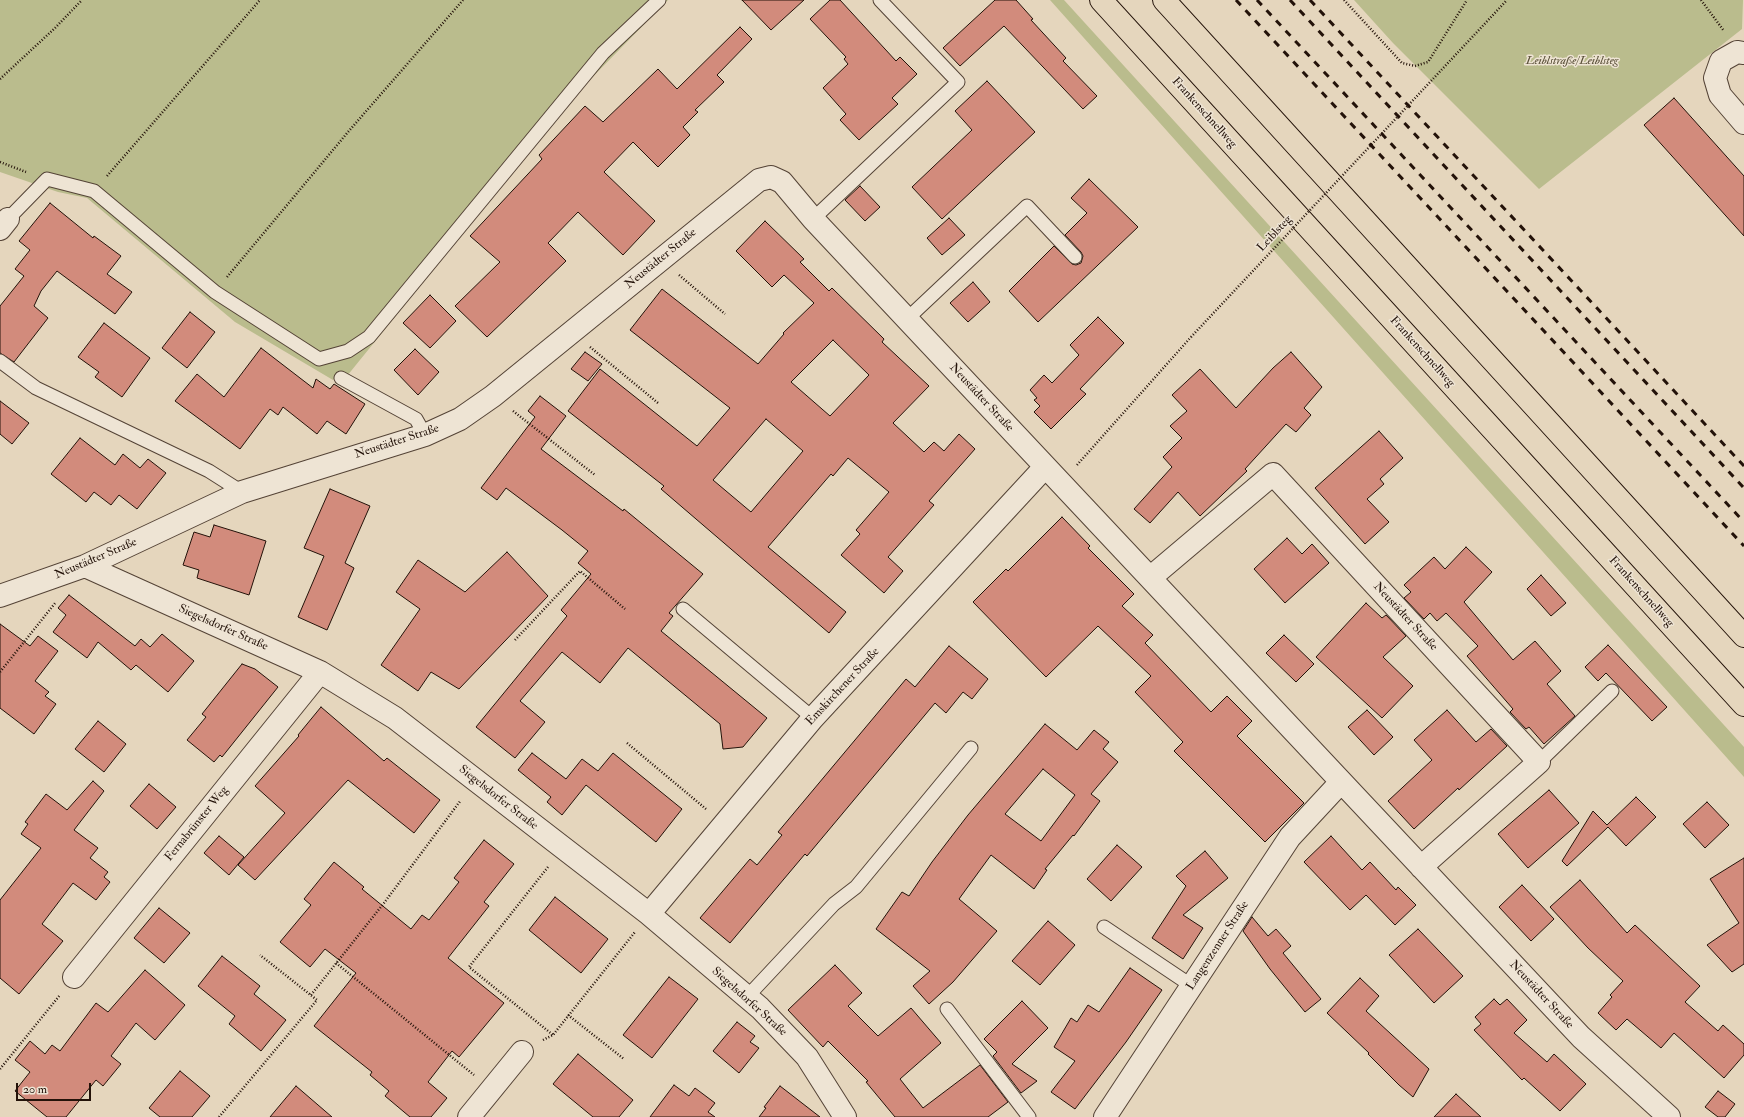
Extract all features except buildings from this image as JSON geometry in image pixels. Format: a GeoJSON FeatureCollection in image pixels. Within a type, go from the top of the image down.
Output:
{"type":"FeatureCollection","features":[{"type":"Feature","properties":{"kind":"highway","name":"Frankenschnellweg"},"geometry":{"type":"LineString","coordinates":[[1101,0],[1744,705]]}},
{"type":"Feature","properties":{"kind":"highway"},"geometry":{"type":"LineString","coordinates":[[1164,0],[1744,636]]}},
{"type":"Feature","properties":{"kind":"street"},"geometry":{"type":"LineString","coordinates":[[1741,53],[1721,60],[1715,78],[1720,95],[1744,123]]}},
{"type":"Feature","properties":{"kind":"street","name":"Neustädter Straße"},"geometry":{"type":"LineString","coordinates":[[0,596],[86,566],[242,492],[425,435],[460,419],[494,396],[759,180],[771,177],[782,182],[813,219],[1581,1037],[1669,1117]]}},
{"type":"Feature","properties":{"kind":"street","name":"Emskirchener Straße"},"geometry":{"type":"LineString","coordinates":[[649,914],[813,718],[1045,467]]}},
{"type":"Feature","properties":{"kind":"street","name":"Neustädter Straße"},"geometry":{"type":"LineString","coordinates":[[1150,578],[1273,474],[1539,762]]}},
{"type":"Feature","properties":{"kind":"street","name":"Siegelsdorfer Straße"},"geometry":{"type":"LineString","coordinates":[[86,566],[320,672],[395,718],[649,914],[760,1008],[807,1057],[845,1117]]}},
{"type":"Feature","properties":{"kind":"street","name":"Fernabrünster Weg"},"geometry":{"type":"LineString","coordinates":[[74,977],[320,672]]}},
{"type":"Feature","properties":{"kind":"street"},"geometry":{"type":"LineString","coordinates":[[1421,867],[1539,762]]}},
{"type":"Feature","properties":{"kind":"street","name":"Langenzenner Straße"},"geometry":{"type":"LineString","coordinates":[[1105,1117],[1290,837],[1341,782]]}},
{"type":"Feature","properties":{"kind":"street"},"geometry":{"type":"LineString","coordinates":[[469,1117],[522,1052]]}},
{"type":"Feature","properties":{"kind":"lane"},"geometry":{"type":"LineString","coordinates":[[4,224],[47,179],[94,191],[215,292],[319,359],[348,351],[369,336],[603,54],[659,0]]}},
{"type":"Feature","properties":{"kind":"lane"},"geometry":{"type":"LineString","coordinates":[[813,219],[958,82],[880,0]]}},
{"type":"Feature","properties":{"kind":"lane"},"geometry":{"type":"LineString","coordinates":[[907,319],[1028,206],[1076,257]]}},
{"type":"Feature","properties":{"kind":"lane"},"geometry":{"type":"LineString","coordinates":[[0,361],[36,388],[210,471],[242,492]]}},
{"type":"Feature","properties":{"kind":"lane"},"geometry":{"type":"LineString","coordinates":[[341,378],[416,419],[425,435]]}},
{"type":"Feature","properties":{"kind":"lane"},"geometry":{"type":"LineString","coordinates":[[683,609],[813,718]]}},
{"type":"Feature","properties":{"kind":"lane"},"geometry":{"type":"LineString","coordinates":[[1539,762],[1612,691]]}},
{"type":"Feature","properties":{"kind":"lane"},"geometry":{"type":"LineString","coordinates":[[747,997],[834,904],[856,887],[971,748]]}},
{"type":"Feature","properties":{"kind":"lane"},"geometry":{"type":"LineString","coordinates":[[1104,927],[1192,986]]}},
{"type":"Feature","properties":{"kind":"lane"},"geometry":{"type":"LineString","coordinates":[[947,1009],[1029,1117]]}},
{"type":"Feature","properties":{"kind":"path"},"geometry":{"type":"LineString","coordinates":[[0,79],[55,28],[82,0]]}},
{"type":"Feature","properties":{"kind":"path"},"geometry":{"type":"LineString","coordinates":[[94,191],[260,0]]}},
{"type":"Feature","properties":{"kind":"path"},"geometry":{"type":"LineString","coordinates":[[215,292],[343,138],[463,0]]}},
{"type":"Feature","properties":{"kind":"path"},"geometry":{"type":"LineString","coordinates":[[1344,0],[1402,63],[1415,66],[1428,62],[1466,0]]}},
{"type":"Feature","properties":{"kind":"path","name":"Leiblsteg"},"geometry":{"type":"LineString","coordinates":[[1060,483],[1191,336],[1507,0]]}},
{"type":"Feature","properties":{"kind":"path"},"geometry":{"type":"LineString","coordinates":[[1701,0],[1741,53]]}},
{"type":"Feature","properties":{"kind":"path"},"geometry":{"type":"LineString","coordinates":[[0,162],[47,179]]}},
{"type":"Feature","properties":{"kind":"path"},"geometry":{"type":"LineString","coordinates":[[661,259],[725,314]]}},
{"type":"Feature","properties":{"kind":"path"},"geometry":{"type":"LineString","coordinates":[[572,333],[658,403]]}},
{"type":"Feature","properties":{"kind":"path"},"geometry":{"type":"LineString","coordinates":[[494,396],[595,475]]}},
{"type":"Feature","properties":{"kind":"path"},"geometry":{"type":"LineString","coordinates":[[515,640],[580,571],[625,608]]}},
{"type":"Feature","properties":{"kind":"path"},"geometry":{"type":"LineString","coordinates":[[0,672],[60,597]]}},
{"type":"Feature","properties":{"kind":"path"},"geometry":{"type":"LineString","coordinates":[[627,743],[724,825]]}},
{"type":"Feature","properties":{"kind":"path"},"geometry":{"type":"LineString","coordinates":[[311,995],[476,780]]}},
{"type":"Feature","properties":{"kind":"path"},"geometry":{"type":"LineString","coordinates":[[553,1035],[469,967],[563,848]]}},
{"type":"Feature","properties":{"kind":"path"},"geometry":{"type":"LineString","coordinates":[[522,1052],[553,1035],[649,914]]}},
{"type":"Feature","properties":{"kind":"path"},"geometry":{"type":"LineString","coordinates":[[219,1117],[317,1000],[260,955]]}},
{"type":"Feature","properties":{"kind":"path"},"geometry":{"type":"LineString","coordinates":[[336,963],[492,1089]]}},
{"type":"Feature","properties":{"kind":"path"},"geometry":{"type":"LineString","coordinates":[[0,1069],[74,977]]}},
{"type":"Feature","properties":{"kind":"path"},"geometry":{"type":"LineString","coordinates":[[568,1015],[624,1059]]}},
{"type":"Feature","properties":{"kind":"green space"},"geometry":{"type":"Polygon","coordinates":[[[0,0],[668,0],[573,97],[347,376],[339,371],[333,380],[235,322],[87,198],[58,192],[0,172],[0,0]]]}},
{"type":"Feature","properties":{"kind":"green space"},"geometry":{"type":"Polygon","coordinates":[[[1050,0],[1064,0],[1744,747],[1744,777],[1050,0]]]}},
{"type":"Feature","properties":{"kind":"green space","name":"Leiblstraße/Leiblsteg"},"geometry":{"type":"Polygon","coordinates":[[[1354,0],[1743,0],[1742,29],[1539,189],[1393,43],[1354,0]]]}},
{"type":"Feature","properties":{"kind":"railway"},"geometry":{"type":"LineString","coordinates":[[1236,0],[1744,546]]}},
{"type":"Feature","properties":{"kind":"railway"},"geometry":{"type":"LineString","coordinates":[[1257,0],[1744,522]]}},
{"type":"Feature","properties":{"kind":"railway"},"geometry":{"type":"LineString","coordinates":[[1290,0],[1744,488]]}},
{"type":"Feature","properties":{"kind":"railway"},"geometry":{"type":"LineString","coordinates":[[1310,0],[1744,466]]}}]}
